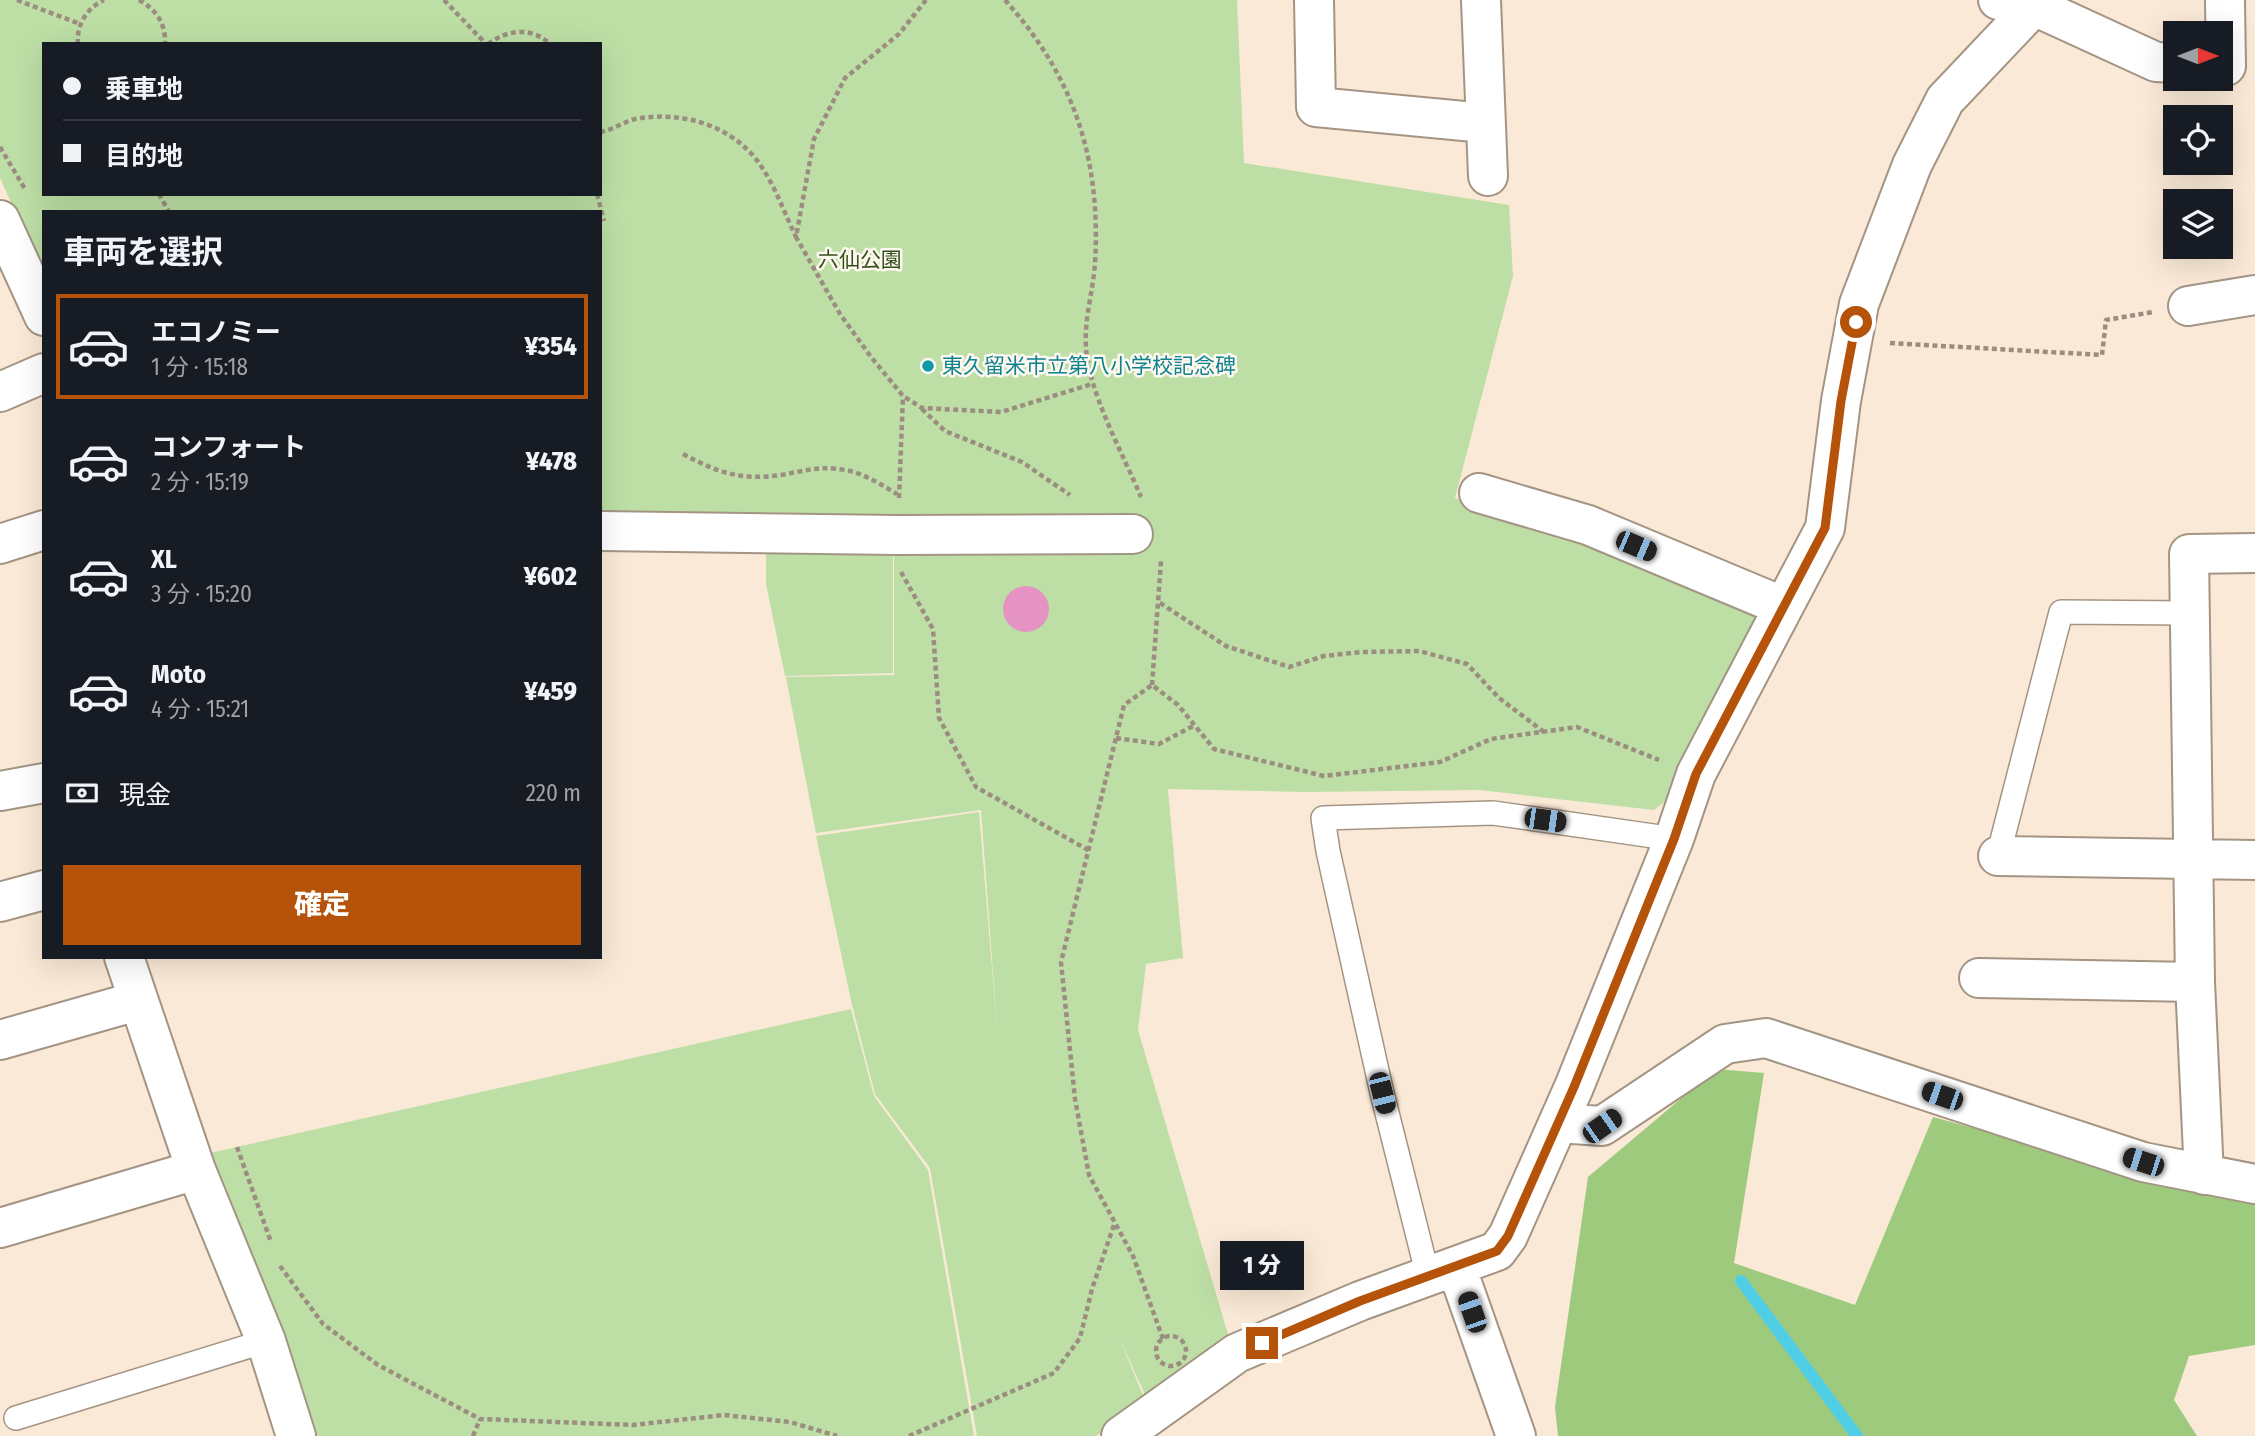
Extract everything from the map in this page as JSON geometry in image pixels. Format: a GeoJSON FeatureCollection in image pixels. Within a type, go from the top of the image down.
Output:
{"type":"FeatureCollection","features":[{"type":"Feature","properties":{"kind":"street"},"geometry":{"type":"LineString","coordinates":[[1314,0],[1316,107],[1485,123]]}},
{"type":"Feature","properties":{"kind":"street"},"geometry":{"type":"LineString","coordinates":[[1481,0],[1488,176]]}},
{"type":"Feature","properties":{"kind":"street"},"geometry":{"type":"LineString","coordinates":[[2225,0],[2234,59]]}},
{"type":"Feature","properties":{"kind":"street"},"geometry":{"type":"LineString","coordinates":[[1121,1436],[1237,1353],[1360,1301],[1497,1251],[1508,1236],[1558,1123],[1674,839],[1696,774],[1825,528],[1841,401],[1859,304],[1912,165],[1945,100],[2022,2],[2156,62],[2163,62]]}},
{"type":"Feature","properties":{"kind":"street"},"geometry":{"type":"LineString","coordinates":[[0,220],[42,312]]}},
{"type":"Feature","properties":{"kind":"street"},"geometry":{"type":"LineString","coordinates":[[2188,306],[2255,295]]}},
{"type":"Feature","properties":{"kind":"street"},"geometry":{"type":"LineString","coordinates":[[0,392],[42,374]]}},
{"type":"Feature","properties":{"kind":"street"},"geometry":{"type":"LineString","coordinates":[[1479,493],[1588,525],[1782,606]]}},
{"type":"Feature","properties":{"kind":"street"},"geometry":{"type":"LineString","coordinates":[[602,531],[897,535],[1145,528]]}},
{"type":"Feature","properties":{"kind":"street"},"geometry":{"type":"LineString","coordinates":[[0,544],[42,531]]}},
{"type":"Feature","properties":{"kind":"street"},"geometry":{"type":"LineString","coordinates":[[2204,1175],[2195,982],[2189,554],[2255,554]]}},
{"type":"Feature","properties":{"kind":"street"},"geometry":{"type":"LineString","coordinates":[[0,791],[42,783]]}},
{"type":"Feature","properties":{"kind":"street"},"geometry":{"type":"LineString","coordinates":[[1998,856],[2255,860]]}},
{"type":"Feature","properties":{"kind":"street"},"geometry":{"type":"LineString","coordinates":[[0,902],[42,891]]}},
{"type":"Feature","properties":{"kind":"street"},"geometry":{"type":"LineString","coordinates":[[125,959],[196,1170],[266,1341],[296,1436]]}},
{"type":"Feature","properties":{"kind":"street"},"geometry":{"type":"LineString","coordinates":[[1979,978],[2195,982]]}},
{"type":"Feature","properties":{"kind":"street"},"geometry":{"type":"LineString","coordinates":[[0,1040],[137,1001]]}},
{"type":"Feature","properties":{"kind":"street"},"geometry":{"type":"LineString","coordinates":[[1558,1123],[1602,1126],[1725,1044],[1766,1038],[2143,1162],[2255,1184]]}},
{"type":"Feature","properties":{"kind":"street"},"geometry":{"type":"LineString","coordinates":[[0,1228],[196,1170]]}},
{"type":"Feature","properties":{"kind":"street"},"geometry":{"type":"LineString","coordinates":[[1442,1271],[1516,1436]]}},
{"type":"Feature","properties":{"kind":"lane"},"geometry":{"type":"LineString","coordinates":[[1998,856],[2061,612],[2188,613]]}},
{"type":"Feature","properties":{"kind":"lane"},"geometry":{"type":"LineString","coordinates":[[1442,1271],[1382,1093],[1323,818],[1493,813],[1674,839]]}},
{"type":"Feature","properties":{"kind":"lane"},"geometry":{"type":"LineString","coordinates":[[16,1418],[266,1341]]}},
{"type":"Feature","properties":{"kind":"path"},"geometry":{"type":"LineString","coordinates":[[17,0],[80,24]]}},
{"type":"Feature","properties":{"kind":"path"},"geometry":{"type":"LineString","coordinates":[[78,42],[80,24],[87,13],[104,0]]}},
{"type":"Feature","properties":{"kind":"path"},"geometry":{"type":"LineString","coordinates":[[138,0],[149,6],[162,24],[165,42]]}},
{"type":"Feature","properties":{"kind":"path"},"geometry":{"type":"LineString","coordinates":[[149,6],[155,0]]}},
{"type":"Feature","properties":{"kind":"path"},"geometry":{"type":"LineString","coordinates":[[444,0],[485,42]]}},
{"type":"Feature","properties":{"kind":"path"},"geometry":{"type":"LineString","coordinates":[[796,237],[814,139],[845,78],[899,34],[926,0]]}},
{"type":"Feature","properties":{"kind":"path"},"geometry":{"type":"LineString","coordinates":[[1005,0],[1053,64],[1076,113],[1090,159],[1097,209],[1095,268],[1086,336],[1092,384],[1145,528],[1160,603],[1152,685],[1124,705],[1090,851],[1060,962],[1075,1099],[1089,1175],[1133,1256],[1163,1339]]}},
{"type":"Feature","properties":{"kind":"path"},"geometry":{"type":"LineString","coordinates":[[490,42],[500,35],[514,31],[530,32],[547,42]]}},
{"type":"Feature","properties":{"kind":"path"},"geometry":{"type":"LineString","coordinates":[[602,131],[633,120],[674,116],[716,126],[746,148],[763,168],[796,237],[840,314],[903,396],[922,408],[944,431],[1022,462],[1081,502]]}},
{"type":"Feature","properties":{"kind":"path"},"geometry":{"type":"LineString","coordinates":[[0,147],[28,192]]}},
{"type":"Feature","properties":{"kind":"path"},"geometry":{"type":"LineString","coordinates":[[602,213],[604,221]]}},
{"type":"Feature","properties":{"kind":"path"},"geometry":{"type":"LineString","coordinates":[[1853,341],[2102,355],[2106,320],[2188,306]]}},
{"type":"Feature","properties":{"kind":"path"},"geometry":{"type":"LineString","coordinates":[[922,408],[1001,412],[1092,384]]}},
{"type":"Feature","properties":{"kind":"path"},"geometry":{"type":"LineString","coordinates":[[903,396],[897,494],[901,573],[933,629],[939,718],[976,787],[1090,851]]}},
{"type":"Feature","properties":{"kind":"path"},"geometry":{"type":"LineString","coordinates":[[683,454],[711,470],[743,478],[781,475],[813,467],[840,469],[862,474],[897,494]]}},
{"type":"Feature","properties":{"kind":"path"},"geometry":{"type":"LineString","coordinates":[[1160,603],[1226,646],[1289,667],[1324,656],[1419,651],[1467,664],[1499,698],[1544,732]]}},
{"type":"Feature","properties":{"kind":"path"},"geometry":{"type":"LineString","coordinates":[[1152,685],[1178,705],[1214,749],[1324,776],[1440,762],[1491,739],[1577,727],[1696,774]]}},
{"type":"Feature","properties":{"kind":"path"},"geometry":{"type":"LineString","coordinates":[[1116,738],[1159,744],[1195,725]]}},
{"type":"Feature","properties":{"kind":"path"},"geometry":{"type":"LineString","coordinates":[[237,1147],[274,1250]]}},
{"type":"Feature","properties":{"kind":"path"},"geometry":{"type":"LineString","coordinates":[[909,1436],[1054,1373],[1080,1338],[1092,1289],[1115,1222]]}},
{"type":"Feature","properties":{"kind":"path"},"geometry":{"type":"LineString","coordinates":[[277,1258],[323,1324],[379,1365],[480,1419],[633,1425],[724,1416],[790,1422],[837,1436]]}},
{"type":"Feature","properties":{"kind":"path"},"geometry":{"type":"LineString","coordinates":[[472,1436],[480,1419]]}},
{"type":"Feature","properties":{"kind":"green space","name":"六仙公園"},"geometry":{"type":"Polygon","coordinates":[[[0,0],[1237,0],[1244,163],[1509,205],[1513,276],[1455,498],[1588,540],[1756,616],[1669,798],[1654,810],[1479,790],[1306,792],[1168,789],[1183,958],[1146,964],[1138,1030],[1230,1341],[1147,1399],[1118,1335],[1145,1400],[1096,1436],[977,1436],[930,1168],[875,1094],[852,1005],[816,836],[979,812],[998,1040],[981,810],[816,833],[786,677],[894,675],[894,547],[602,520],[602,210],[42,210],[42,272],[0,178],[0,0]]]}},
{"type":"Feature","properties":{"kind":"green space"},"geometry":{"type":"Polygon","coordinates":[[[766,544],[893,546],[893,673],[785,676],[766,584],[766,544]]]}},
{"type":"Feature","properties":{"kind":"green space"},"geometry":{"type":"Polygon","coordinates":[[[851,1009],[874,1096],[928,1170],[974,1436],[308,1436],[210,1153],[851,1009]]]}},
{"type":"Feature","properties":{"kind":"green space"},"geometry":{"type":"Polygon","coordinates":[[[1716,1069],[1764,1073],[1734,1263],[1855,1305],[1933,1117],[2165,1180],[2255,1196],[2255,1345],[2189,1356],[2174,1400],[2197,1436],[1558,1436],[1555,1407],[1588,1177],[1716,1069]]]}},
{"type":"Feature","properties":{"kind":"building"},"geometry":{"type":"Polygon","coordinates":[[[1026,586],[1042,593],[1049,609],[1042,625],[1026,632],[1010,625],[1003,609],[1010,593],[1026,586]]]}},
{"type":"Feature","properties":{"kind":"waterway"},"geometry":{"type":"LineString","coordinates":[[1741,1281],[1857,1436]]}},
{"type":"Feature","properties":{"kind":"place","name":"東久留米市立第八小学校記念碑"},"geometry":{"type":"Point","coordinates":[928,366]}},
{"type":"Feature","properties":{"kind":"route"},"geometry":{"type":"LineString","coordinates":[[1262,1343],[1360,1301],[1497,1251],[1508,1236],[1574,1087],[1674,839],[1696,774],[1825,528],[1841,401],[1856,322]]}}]}
